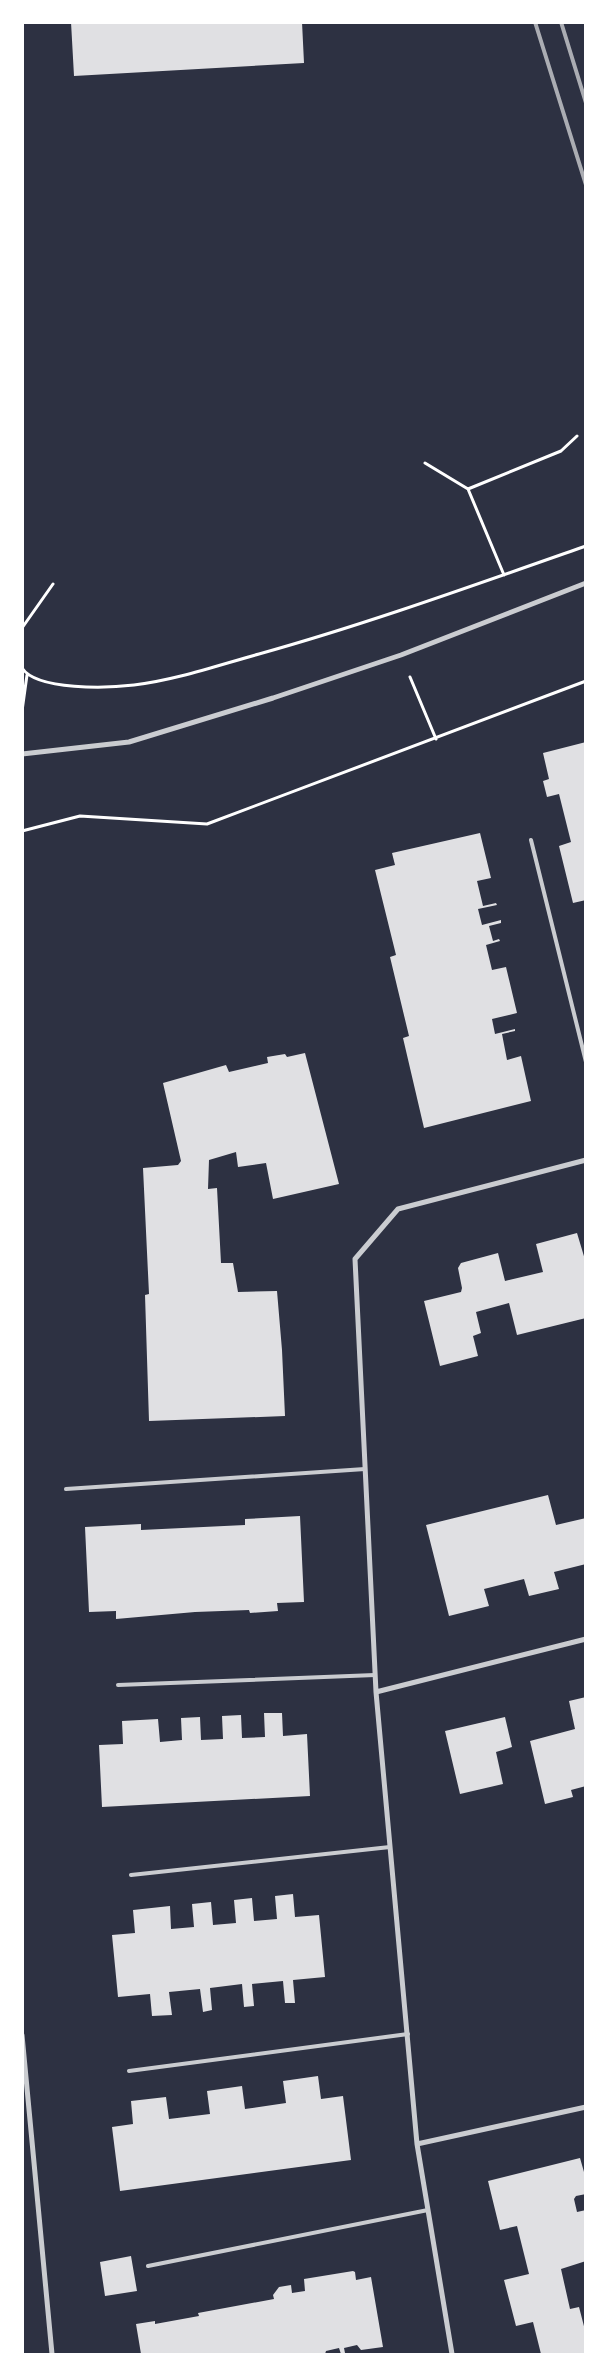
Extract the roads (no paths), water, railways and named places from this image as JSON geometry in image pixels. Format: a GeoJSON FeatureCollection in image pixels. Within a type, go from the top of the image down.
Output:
{"type":"FeatureCollection","features":[{"type":"Feature","properties":{"kind":"street"},"geometry":{"type":"LineString","coordinates":[[22,754],[129,742],[273,698],[401,655],[586,583]]}},
{"type":"Feature","properties":{"kind":"street"},"geometry":{"type":"LineString","coordinates":[[452,2354],[417,2144],[376,1692],[355,1259],[398,1209],[586,1160]]}},
{"type":"Feature","properties":{"kind":"street"},"geometry":{"type":"LineString","coordinates":[[376,1692],[586,1639]]}},
{"type":"Feature","properties":{"kind":"street"},"geometry":{"type":"LineString","coordinates":[[22,2035],[52,2354]]}},
{"type":"Feature","properties":{"kind":"street"},"geometry":{"type":"LineString","coordinates":[[417,2144],[586,2107]]}},
{"type":"Feature","properties":{"kind":"lane"},"geometry":{"type":"LineString","coordinates":[[531,840],[586,1062]]}},
{"type":"Feature","properties":{"kind":"lane"},"geometry":{"type":"LineString","coordinates":[[66,1489],[365,1469]]}},
{"type":"Feature","properties":{"kind":"lane"},"geometry":{"type":"LineString","coordinates":[[118,1685],[375,1675]]}},
{"type":"Feature","properties":{"kind":"lane"},"geometry":{"type":"LineString","coordinates":[[131,1875],[390,1848]]}},
{"type":"Feature","properties":{"kind":"lane"},"geometry":{"type":"LineString","coordinates":[[129,2071],[408,2034]]}},
{"type":"Feature","properties":{"kind":"lane"},"geometry":{"type":"LineString","coordinates":[[148,2266],[428,2210]]}},
{"type":"Feature","properties":{"kind":"railway"},"geometry":{"type":"LineString","coordinates":[[535,22],[586,185]]}},
{"type":"Feature","properties":{"kind":"railway"},"geometry":{"type":"LineString","coordinates":[[561,22],[586,103]]}}]}
